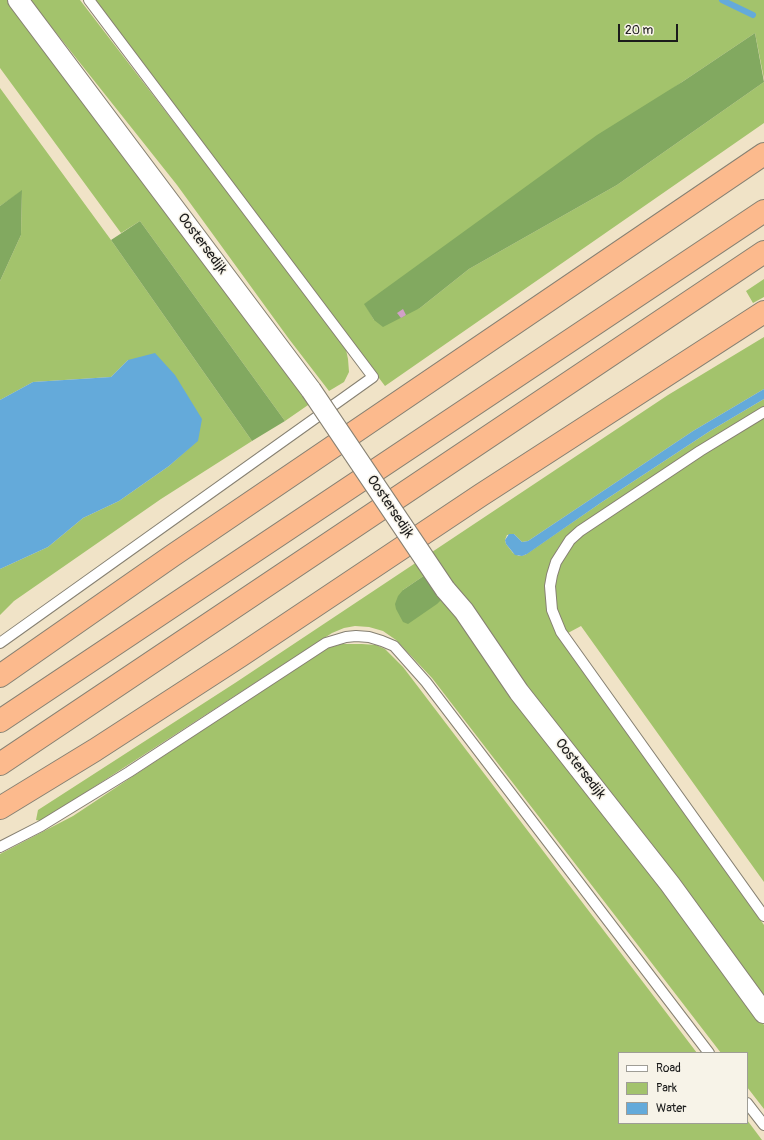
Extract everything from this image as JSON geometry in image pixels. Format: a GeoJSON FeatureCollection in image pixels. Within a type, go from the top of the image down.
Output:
{"type":"FeatureCollection","features":[{"type":"Feature","properties":{"kind":"highway"},"geometry":{"type":"LineString","coordinates":[[0,676],[185,547],[764,154]]}},
{"type":"Feature","properties":{"kind":"highway"},"geometry":{"type":"LineString","coordinates":[[0,721],[764,211]]}},
{"type":"Feature","properties":{"kind":"highway"},"geometry":{"type":"LineString","coordinates":[[0,764],[764,252]]}},
{"type":"Feature","properties":{"kind":"highway"},"geometry":{"type":"LineString","coordinates":[[0,808],[95,750],[482,495],[764,312]]}},
{"type":"Feature","properties":{"kind":"street","name":"Oostersedijk"},"geometry":{"type":"LineString","coordinates":[[18,0],[311,390],[445,589],[464,611],[518,692],[670,884],[764,1013]]}},
{"type":"Feature","properties":{"kind":"lane"},"geometry":{"type":"LineString","coordinates":[[0,643],[373,377],[326,312],[90,0]]}},
{"type":"Feature","properties":{"kind":"lane"},"geometry":{"type":"LineString","coordinates":[[764,412],[700,451],[580,531],[570,540],[556,562],[550,586],[552,610],[561,632],[764,916]]}},
{"type":"Feature","properties":{"kind":"lane"},"geometry":{"type":"LineString","coordinates":[[0,847],[41,826],[129,772],[326,643],[346,637],[369,637],[394,646],[426,682],[708,1052]]}},
{"type":"Feature","properties":{"kind":"lane"},"geometry":{"type":"LineString","coordinates":[[748,1104],[764,1126]]}},
{"type":"Feature","properties":{"kind":"green space"},"geometry":{"type":"Polygon","coordinates":[[[0,0],[14,0],[311,403],[285,421],[140,221],[121,233],[0,68],[0,0]]]}},
{"type":"Feature","properties":{"kind":"green space"},"geometry":{"type":"Polygon","coordinates":[[[30,0],[80,0],[345,345],[349,372],[344,382],[329,391],[289,339],[177,185],[30,0]]]}},
{"type":"Feature","properties":{"kind":"green space"},"geometry":{"type":"Polygon","coordinates":[[[94,0],[764,0],[764,79],[755,33],[682,82],[365,304],[374,320],[420,308],[469,269],[617,185],[764,82],[764,123],[385,386],[94,0]]]}},
{"type":"Feature","properties":{"kind":"green space"},"geometry":{"type":"Polygon","coordinates":[[[755,33],[764,82],[617,185],[469,269],[420,308],[383,327],[374,320],[364,304],[597,135],[682,82],[755,33]]]}},
{"type":"Feature","properties":{"kind":"green space"},"geometry":{"type":"Polygon","coordinates":[[[0,88],[111,240],[252,441],[161,499],[14,601],[0,615],[0,569],[48,547],[83,518],[119,501],[169,466],[197,441],[128,360],[111,377],[33,382],[0,400],[0,281],[21,235],[22,191],[0,206],[0,88]]]}},
{"type":"Feature","properties":{"kind":"green space"},"geometry":{"type":"Polygon","coordinates":[[[22,190],[21,235],[0,281],[0,206],[22,190]]]}},
{"type":"Feature","properties":{"kind":"green space"},"geometry":{"type":"Polygon","coordinates":[[[140,221],[285,421],[252,441],[111,240],[140,221]]]}},
{"type":"Feature","properties":{"kind":"green space"},"geometry":{"type":"Polygon","coordinates":[[[764,279],[764,297],[753,303],[746,291],[764,279]]]}},
{"type":"Feature","properties":{"kind":"green space"},"geometry":{"type":"Polygon","coordinates":[[[764,337],[764,389],[693,431],[528,541],[522,542],[514,534],[507,535],[505,540],[506,544],[513,553],[519,556],[525,555],[710,431],[764,399],[764,407],[698,447],[567,537],[558,548],[552,560],[545,586],[548,611],[556,631],[764,925],[764,1001],[529,695],[461,592],[452,584],[432,552],[668,395],[764,337]]]}},
{"type":"Feature","properties":{"kind":"green space"},"geometry":{"type":"Polygon","coordinates":[[[764,417],[764,882],[581,626],[568,633],[565,630],[557,609],[555,587],[560,564],[573,543],[582,534],[764,417]]]}},
{"type":"Feature","properties":{"kind":"green space"},"geometry":{"type":"Polygon","coordinates":[[[417,562],[425,575],[403,590],[442,599],[445,598],[764,1025],[764,1109],[748,1088],[748,1052],[720,1052],[432,678],[396,640],[383,631],[369,627],[355,626],[344,628],[332,633],[46,818],[41,821],[36,820],[38,810],[235,683],[417,562]]]}},
{"type":"Feature","properties":{"kind":"green space"},"geometry":{"type":"Polygon","coordinates":[[[425,575],[442,599],[408,624],[403,622],[395,604],[398,596],[403,590],[425,575]]]}},
{"type":"Feature","properties":{"kind":"green space"},"geometry":{"type":"Polygon","coordinates":[[[342,644],[376,645],[385,649],[403,667],[696,1052],[618,1052],[618,1124],[748,1124],[748,1121],[762,1140],[0,1140],[0,854],[73,816],[325,649],[342,644]]]}},
{"type":"Feature","properties":{"kind":"water"},"geometry":{"type":"Polygon","coordinates":[[[155,353],[175,375],[202,419],[198,441],[169,466],[119,501],[83,518],[48,547],[0,569],[0,400],[33,382],[111,377],[128,360],[155,353]]]}},
{"type":"Feature","properties":{"kind":"water"},"geometry":{"type":"Polygon","coordinates":[[[764,389],[764,399],[710,431],[602,502],[527,554],[522,556],[515,555],[506,544],[505,540],[509,534],[514,534],[522,542],[528,541],[693,431],[764,389]]]}},
{"type":"Feature","properties":{"kind":"building"},"geometry":{"type":"Polygon","coordinates":[[[403,309],[406,315],[401,318],[397,313],[403,309]]]}},
{"type":"Feature","properties":{"kind":"waterway"},"geometry":{"type":"LineString","coordinates":[[722,0],[753,15]]}}]}
